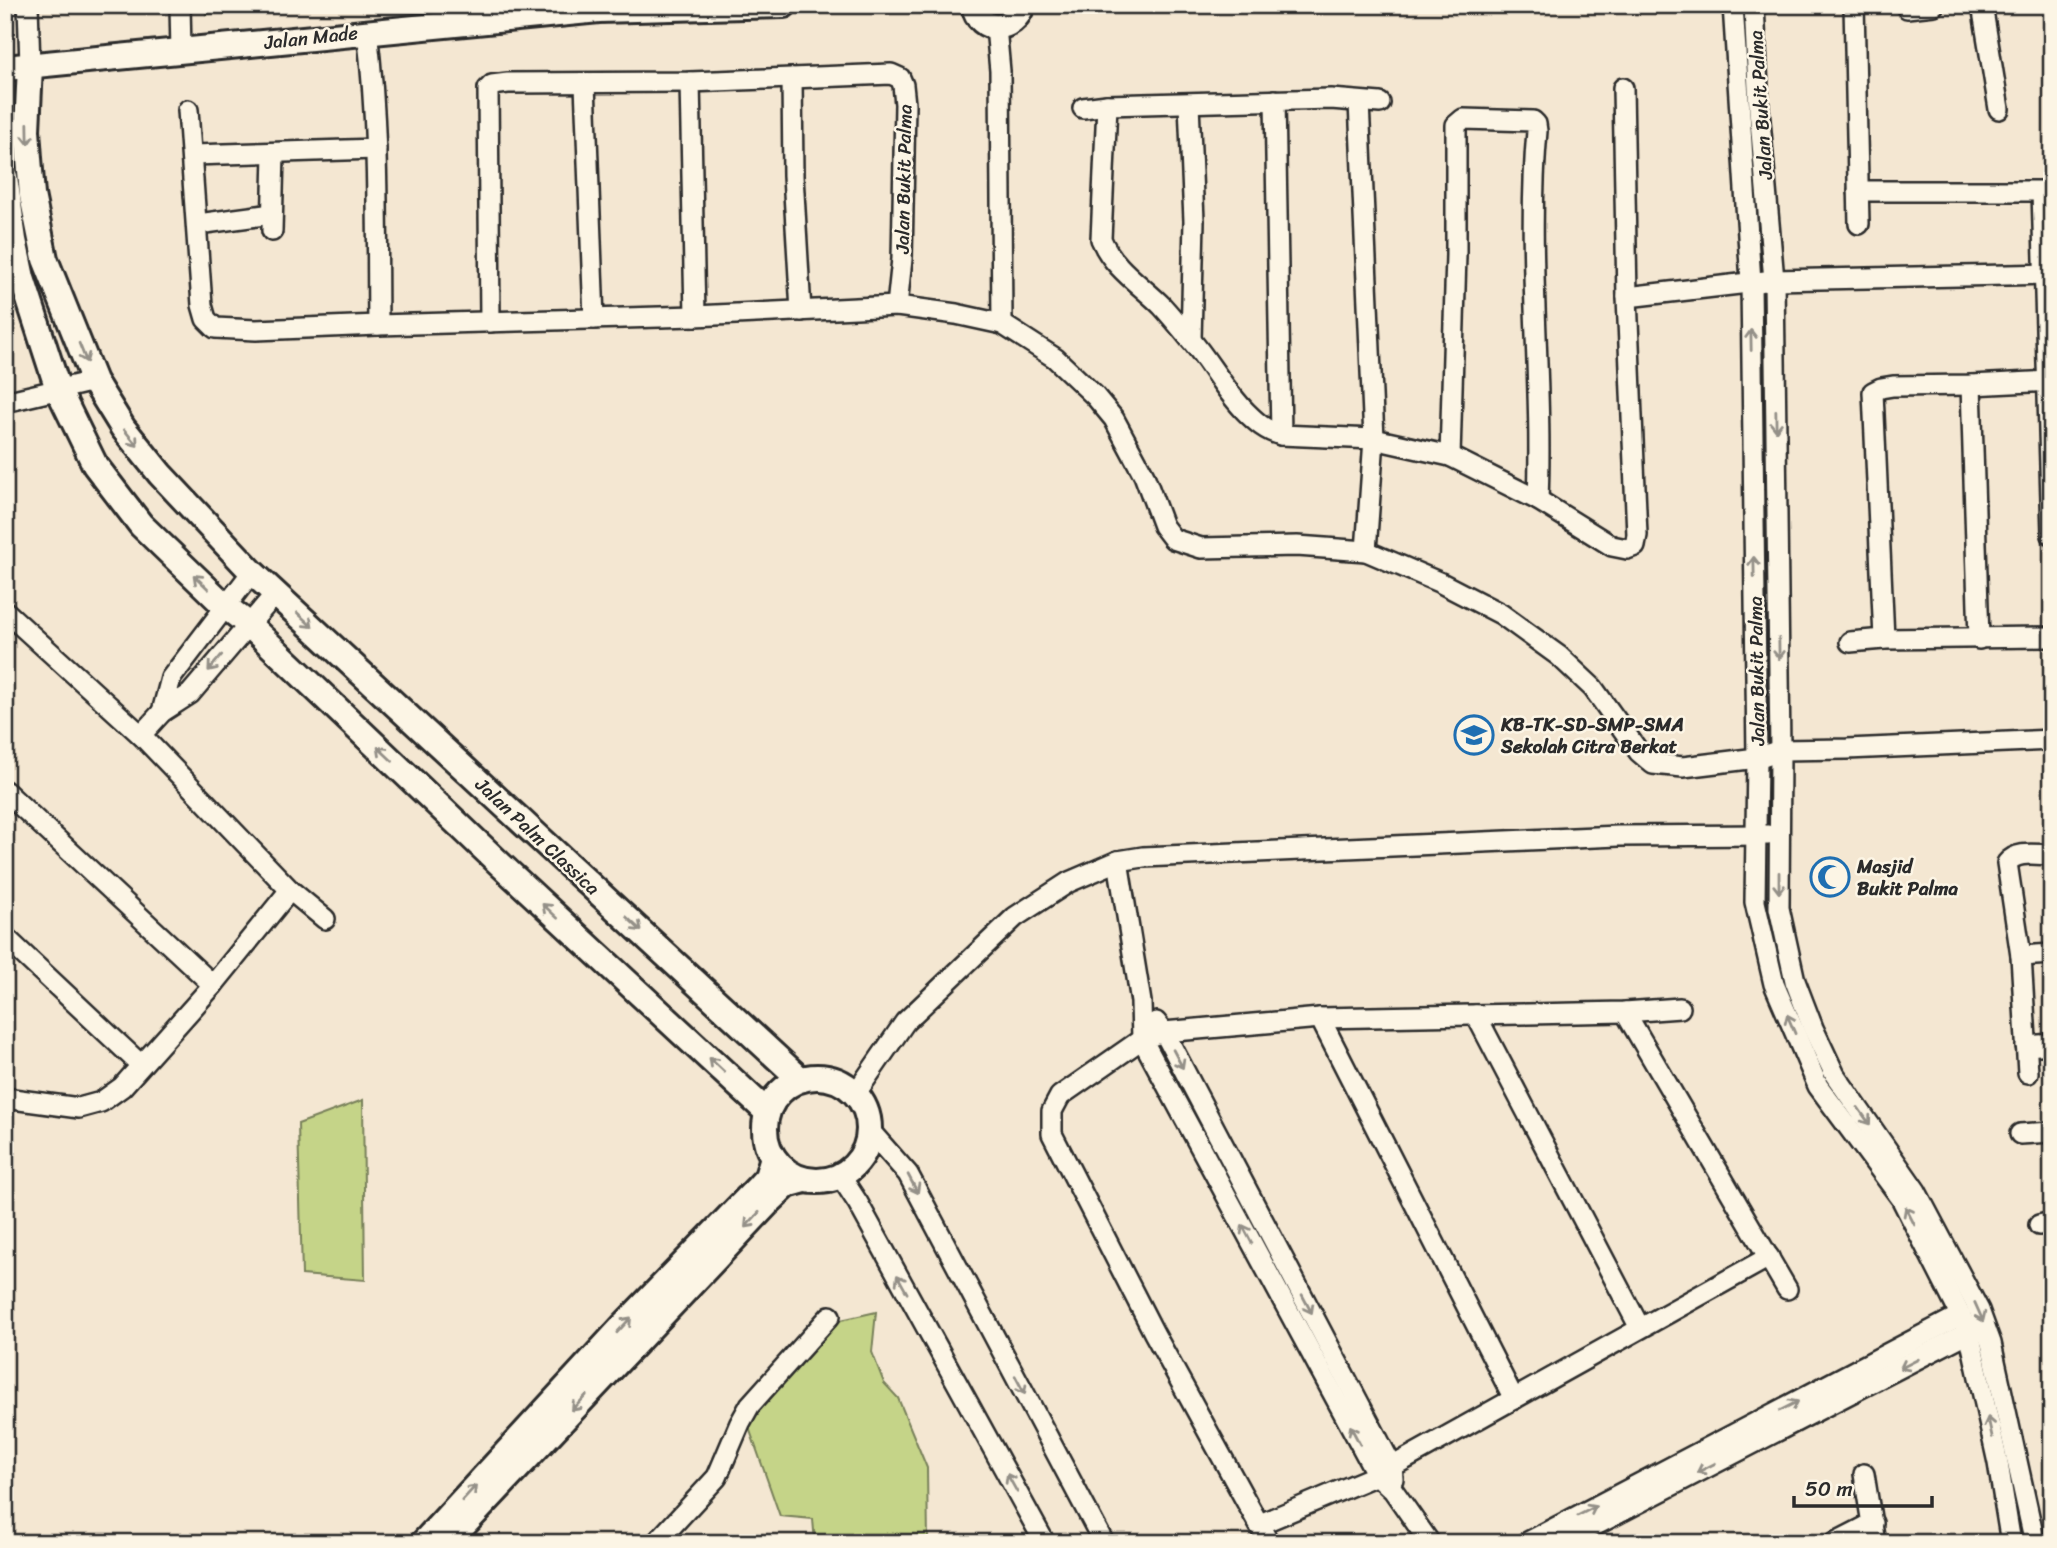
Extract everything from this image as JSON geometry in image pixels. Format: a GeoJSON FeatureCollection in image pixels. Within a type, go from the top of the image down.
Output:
{"type":"FeatureCollection","features":[{"type":"Feature","properties":{"kind":"street"},"geometry":{"type":"LineString","coordinates":[[180,5],[181,51]]}},
{"type":"Feature","properties":{"kind":"street","name":"Jalan Made"},"geometry":{"type":"LineString","coordinates":[[17,67],[599,7],[784,5]]}},
{"type":"Feature","properties":{"kind":"street"},"geometry":{"type":"LineString","coordinates":[[974,5],[980,18],[996,27],[1014,20],[1022,5]]}},
{"type":"Feature","properties":{"kind":"street","name":"Jalan Bukit Palma"},"geometry":{"type":"LineString","coordinates":[[188,110],[202,305],[206,319],[215,328],[256,330],[377,324],[695,316],[897,306],[1002,324],[1055,358],[1096,396],[1114,419],[1144,475],[1163,526],[1173,539],[1201,548],[1297,546],[1366,551],[1441,583],[1501,614],[1559,656],[1593,688],[1639,752],[1653,764],[1683,767],[1757,766],[1751,282],[1733,5]]}},
{"type":"Feature","properties":{"kind":"street","name":"Jalan Bukit Palma"},"geometry":{"type":"LineString","coordinates":[[1754,5],[1759,109],[1774,280],[1780,750],[1779,908],[1795,981],[1812,1028],[1835,1075],[1916,1192],[1979,1310],[1991,1343],[2035,1543]]}},
{"type":"Feature","properties":{"kind":"street"},"geometry":{"type":"LineString","coordinates":[[1854,5],[1859,223]]}},
{"type":"Feature","properties":{"kind":"street"},"geometry":{"type":"LineString","coordinates":[[1907,8],[1934,5]]}},
{"type":"Feature","properties":{"kind":"street"},"geometry":{"type":"LineString","coordinates":[[1982,5],[1999,109]]}},
{"type":"Feature","properties":{"kind":"street"},"geometry":{"type":"LineString","coordinates":[[17,67],[28,15]]}},
{"type":"Feature","properties":{"kind":"street"},"geometry":{"type":"LineString","coordinates":[[996,27],[1000,71],[1002,324]]}},
{"type":"Feature","properties":{"kind":"street"},"geometry":{"type":"LineString","coordinates":[[367,31],[373,79],[376,149],[377,324]]}},
{"type":"Feature","properties":{"kind":"street","name":"Jalan Palm Classica"},"geometry":{"type":"LineString","coordinates":[[17,67],[27,130],[32,195],[46,259],[94,380],[123,428],[159,474],[252,572],[800,1079]]}},
{"type":"Feature","properties":{"kind":"street","name":"Jalan Bukit Palma"},"geometry":{"type":"LineString","coordinates":[[490,322],[488,89],[492,85],[508,83],[690,82],[891,74],[900,78],[905,104],[902,259],[897,306]]}},
{"type":"Feature","properties":{"kind":"street"},"geometry":{"type":"LineString","coordinates":[[792,78],[794,190],[801,311]]}},
{"type":"Feature","properties":{"kind":"street"},"geometry":{"type":"LineString","coordinates":[[690,82],[695,316]]}},
{"type":"Feature","properties":{"kind":"street"},"geometry":{"type":"LineString","coordinates":[[585,84],[594,319]]}},
{"type":"Feature","properties":{"kind":"street"},"geometry":{"type":"LineString","coordinates":[[1107,105],[1101,239],[1111,258],[1162,306],[1244,410],[1270,432],[1281,435],[1374,439],[1450,456],[1538,500],[1612,546],[1627,549],[1635,546],[1637,535],[1627,297],[1623,88]]}},
{"type":"Feature","properties":{"kind":"street"},"geometry":{"type":"LineString","coordinates":[[1083,108],[1107,105],[1331,99],[1380,103]]}},
{"type":"Feature","properties":{"kind":"street"},"geometry":{"type":"LineString","coordinates":[[1275,100],[1281,435]]}},
{"type":"Feature","properties":{"kind":"street"},"geometry":{"type":"LineString","coordinates":[[1359,102],[1374,439],[1366,551]]}},
{"type":"Feature","properties":{"kind":"street"},"geometry":{"type":"LineString","coordinates":[[1189,104],[1195,221],[1191,340]]}},
{"type":"Feature","properties":{"kind":"street"},"geometry":{"type":"LineString","coordinates":[[1450,456],[1456,255],[1456,125],[1463,119],[1533,121],[1537,131],[1533,227],[1540,448],[1538,500]]}},
{"type":"Feature","properties":{"kind":"street"},"geometry":{"type":"LineString","coordinates":[[193,155],[376,149]]}},
{"type":"Feature","properties":{"kind":"street"},"geometry":{"type":"LineString","coordinates":[[198,224],[272,222],[274,153]]}},
{"type":"Feature","properties":{"kind":"street"},"geometry":{"type":"LineString","coordinates":[[5,177],[22,278],[58,388],[96,465],[116,495],[141,525],[225,606],[248,624],[501,865],[767,1112]]}},
{"type":"Feature","properties":{"kind":"street"},"geometry":{"type":"LineString","coordinates":[[1858,191],[2047,191],[2052,535]]}},
{"type":"Feature","properties":{"kind":"street"},"geometry":{"type":"LineString","coordinates":[[1627,297],[1774,280],[2048,274]]}},
{"type":"Feature","properties":{"kind":"street"},"geometry":{"type":"LineString","coordinates":[[5,402],[94,380]]}},
{"type":"Feature","properties":{"kind":"street"},"geometry":{"type":"LineString","coordinates":[[1884,639],[1873,392],[1893,386],[2049,381]]}},
{"type":"Feature","properties":{"kind":"street"},"geometry":{"type":"LineString","coordinates":[[1971,385],[1979,639]]}},
{"type":"Feature","properties":{"kind":"street"},"geometry":{"type":"LineString","coordinates":[[162,712],[171,678],[252,572]]}},
{"type":"Feature","properties":{"kind":"street"},"geometry":{"type":"LineString","coordinates":[[141,735],[162,712],[190,694],[276,593]]}},
{"type":"Feature","properties":{"kind":"street"},"geometry":{"type":"LineString","coordinates":[[5,611],[141,735],[290,890],[325,919]]}},
{"type":"Feature","properties":{"kind":"street"},"geometry":{"type":"LineString","coordinates":[[1850,642],[1884,639],[2052,637]]}},
{"type":"Feature","properties":{"kind":"street"},"geometry":{"type":"LineString","coordinates":[[2011,1543],[1998,1463],[1965,1323],[1901,1198],[1818,1086],[1774,984],[1755,902],[1757,766],[1780,750],[2052,740]]}},
{"type":"Feature","properties":{"kind":"street"},"geometry":{"type":"LineString","coordinates":[[5,791],[213,985]]}},
{"type":"Feature","properties":{"kind":"street"},"geometry":{"type":"LineString","coordinates":[[856,1093],[905,1023],[1016,917],[1069,882],[1118,861],[1143,857],[1618,836],[1780,825]]}},
{"type":"Feature","properties":{"kind":"street"},"geometry":{"type":"LineString","coordinates":[[2028,1073],[2021,956],[2007,863],[2012,857],[2021,854],[2052,855]]}},
{"type":"Feature","properties":{"kind":"street"},"geometry":{"type":"LineString","coordinates":[[1118,861],[1141,1002],[1142,1040],[1385,1471]]}},
{"type":"Feature","properties":{"kind":"street"},"geometry":{"type":"LineString","coordinates":[[5,1098],[79,1108],[102,1102],[121,1087],[213,985],[290,890]]}},
{"type":"Feature","properties":{"kind":"street"},"geometry":{"type":"LineString","coordinates":[[5,937],[141,1065]]}},
{"type":"Feature","properties":{"kind":"street"},"geometry":{"type":"LineString","coordinates":[[2021,956],[2052,954]]}},
{"type":"Feature","properties":{"kind":"street"},"geometry":{"type":"LineString","coordinates":[[1141,1002],[1164,1032],[1393,1490],[1430,1543]]}},
{"type":"Feature","properties":{"kind":"street"},"geometry":{"type":"LineString","coordinates":[[1269,1543],[1154,1333],[1052,1134],[1052,1111],[1060,1096],[1142,1040],[1164,1032],[1320,1018],[1625,1012],[1680,1008]]}},
{"type":"Feature","properties":{"kind":"street"},"geometry":{"type":"LineString","coordinates":[[1625,1012],[1787,1289]]}},
{"type":"Feature","properties":{"kind":"street"},"geometry":{"type":"LineString","coordinates":[[1476,1015],[1640,1328]]}},
{"type":"Feature","properties":{"kind":"street"},"geometry":{"type":"LineString","coordinates":[[1320,1018],[1514,1399]]}},
{"type":"Feature","properties":{"kind":"street"},"geometry":{"type":"LineString","coordinates":[[2026,1046],[2052,1044]]}},
{"type":"Feature","properties":{"kind":"street"},"geometry":{"type":"LineString","coordinates":[[1818,1086],[1835,1075]]}},
{"type":"Feature","properties":{"kind":"street"},"geometry":{"type":"LineString","coordinates":[[820,1076],[840,1081],[856,1093],[867,1111],[870,1131],[862,1158],[841,1177],[826,1181],[796,1178],[783,1169],[773,1157],[767,1143],[767,1112],[775,1097],[786,1086],[800,1079],[820,1076]]}},
{"type":"Feature","properties":{"kind":"street"},"geometry":{"type":"LineString","coordinates":[[870,1131],[908,1174],[1104,1543]]}},
{"type":"Feature","properties":{"kind":"street"},"geometry":{"type":"LineString","coordinates":[[2020,1134],[2052,1132]]}},
{"type":"Feature","properties":{"kind":"street"},"geometry":{"type":"LineString","coordinates":[[423,1543],[624,1325],[767,1177],[773,1157]]}},
{"type":"Feature","properties":{"kind":"street"},"geometry":{"type":"LineString","coordinates":[[841,1177],[858,1203],[1045,1543]]}},
{"type":"Feature","properties":{"kind":"street"},"geometry":{"type":"LineString","coordinates":[[447,1543],[768,1203],[788,1185],[805,1180]]}},
{"type":"Feature","properties":{"kind":"street"},"geometry":{"type":"LineString","coordinates":[[1259,1524],[1385,1471],[1769,1257]]}},
{"type":"Feature","properties":{"kind":"street"},"geometry":{"type":"LineString","coordinates":[[656,1543],[717,1477],[750,1405],[830,1316]]}},
{"type":"Feature","properties":{"kind":"street"},"geometry":{"type":"LineString","coordinates":[[1526,1543],[1965,1323]]}},
{"type":"Feature","properties":{"kind":"street"},"geometry":{"type":"LineString","coordinates":[[1561,1543],[1965,1323]]}},
{"type":"Feature","properties":{"kind":"street"},"geometry":{"type":"LineString","coordinates":[[1998,1463],[2018,1464]]}},
{"type":"Feature","properties":{"kind":"street"},"geometry":{"type":"LineString","coordinates":[[1834,1543],[1874,1533],[1864,1474]]}},
{"type":"Feature","properties":{"kind":"green space"},"geometry":{"type":"Polygon","coordinates":[[[206,5],[284,5],[206,14],[206,5]]]}},
{"type":"Feature","properties":{"kind":"green space"},"geometry":{"type":"Polygon","coordinates":[[[363,1100],[365,1280],[302,1275],[298,1124],[363,1100]]]}},
{"type":"Feature","properties":{"kind":"green space"},"geometry":{"type":"Polygon","coordinates":[[[876,1312],[872,1352],[884,1383],[898,1398],[927,1468],[928,1543],[815,1543],[813,1519],[780,1516],[747,1422],[841,1320],[876,1312]]]}},
{"type":"Feature","properties":{"kind":"place","name":"KB-TK-SD-SMP-SMA Sekolah Citra Berkat"},"geometry":{"type":"Point","coordinates":[1474,735]}},
{"type":"Feature","properties":{"kind":"place","name":"Masjid Bukit Palma"},"geometry":{"type":"Point","coordinates":[1830,877]}}]}
